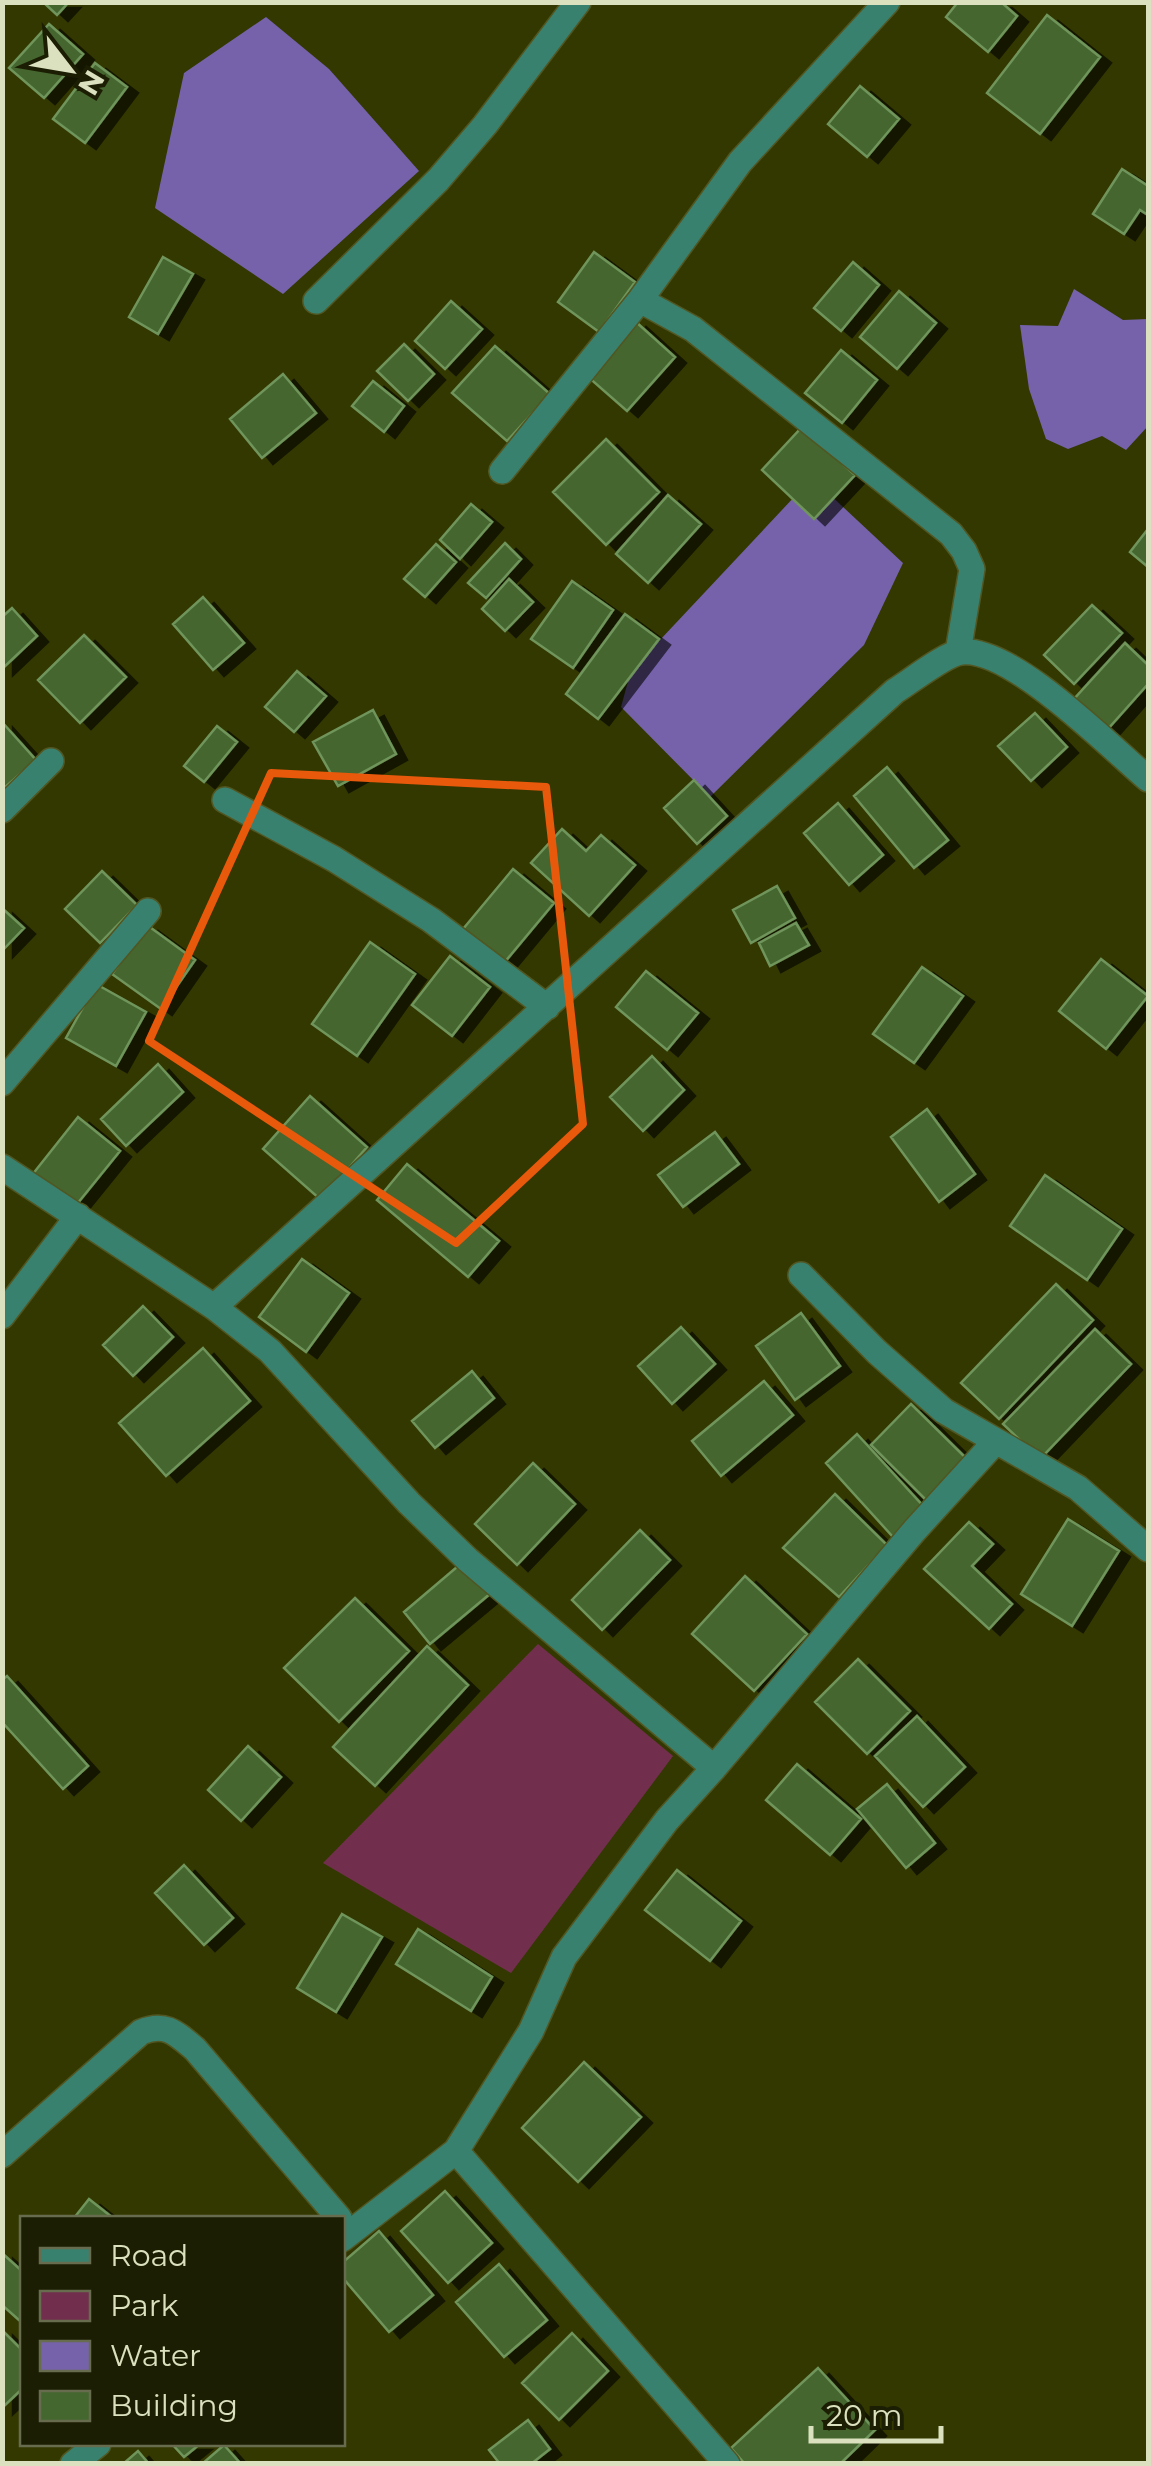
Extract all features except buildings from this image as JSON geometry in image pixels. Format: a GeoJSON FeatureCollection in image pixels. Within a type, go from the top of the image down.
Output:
{"type":"FeatureCollection","features":[{"type":"Feature","properties":{"kind":"street"},"geometry":{"type":"LineString","coordinates":[[316,301],[438,180],[485,126],[578,2]]}},
{"type":"Feature","properties":{"kind":"street"},"geometry":{"type":"LineString","coordinates":[[502,471],[640,300],[740,162],[887,2]]}},
{"type":"Feature","properties":{"kind":"street"},"geometry":{"type":"LineString","coordinates":[[640,300],[693,330],[950,534],[972,569],[958,652]]}},
{"type":"Feature","properties":{"kind":"street"},"geometry":{"type":"LineString","coordinates":[[214,1306],[895,692],[958,652],[989,654],[1032,680],[1148,779]]}},
{"type":"Feature","properties":{"kind":"street"},"geometry":{"type":"LineString","coordinates":[[2,810],[51,761]]}},
{"type":"Feature","properties":{"kind":"street"},"geometry":{"type":"LineString","coordinates":[[225,800],[334,859],[430,920],[547,1007]]}},
{"type":"Feature","properties":{"kind":"street"},"geometry":{"type":"LineString","coordinates":[[2,1083],[148,911]]}},
{"type":"Feature","properties":{"kind":"street"},"geometry":{"type":"LineString","coordinates":[[2,1167],[214,1306],[270,1351],[408,1503],[468,1560],[714,1768]]}},
{"type":"Feature","properties":{"kind":"street"},"geometry":{"type":"LineString","coordinates":[[2,1316],[78,1216]]}},
{"type":"Feature","properties":{"kind":"street"},"geometry":{"type":"LineString","coordinates":[[801,1275],[877,1352],[944,1411],[1078,1488],[1148,1549]]}},
{"type":"Feature","properties":{"kind":"street"},"geometry":{"type":"LineString","coordinates":[[345,2227],[456,2151],[531,2031],[564,1957],[667,1820],[996,1441]]}},
{"type":"Feature","properties":{"kind":"street"},"geometry":{"type":"LineString","coordinates":[[2,2155],[140,2032],[168,2028],[196,2049],[334,2216]]}},
{"type":"Feature","properties":{"kind":"street"},"geometry":{"type":"LineString","coordinates":[[456,2151],[727,2464]]}},
{"type":"Feature","properties":{"kind":"street"},"geometry":{"type":"LineString","coordinates":[[73,2464],[96,2446]]}},
{"type":"Feature","properties":{"kind":"highlighted area"},"geometry":{"type":"Polygon","coordinates":[[[271,773],[546,787],[583,1124],[456,1243],[149,1041],[271,773]]]}},
{"type":"Feature","properties":{"kind":"green space"},"geometry":{"type":"Polygon","coordinates":[[[538,1644],[673,1756],[511,1973],[323,1863],[538,1644]]]}},
{"type":"Feature","properties":{"kind":"water"},"geometry":{"type":"Polygon","coordinates":[[[266,17],[329,69],[419,171],[283,294],[155,208],[184,73],[266,17]]]}},
{"type":"Feature","properties":{"kind":"water"},"geometry":{"type":"Polygon","coordinates":[[[1074,289],[1123,320],[1148,319],[1148,426],[1126,450],[1102,436],[1068,449],[1046,439],[1029,389],[1020,325],[1058,326],[1074,289]]]}},
{"type":"Feature","properties":{"kind":"water"},"geometry":{"type":"Polygon","coordinates":[[[812,478],[903,563],[864,645],[710,797],[621,707],[629,678],[644,657],[812,478]]]}}]}
